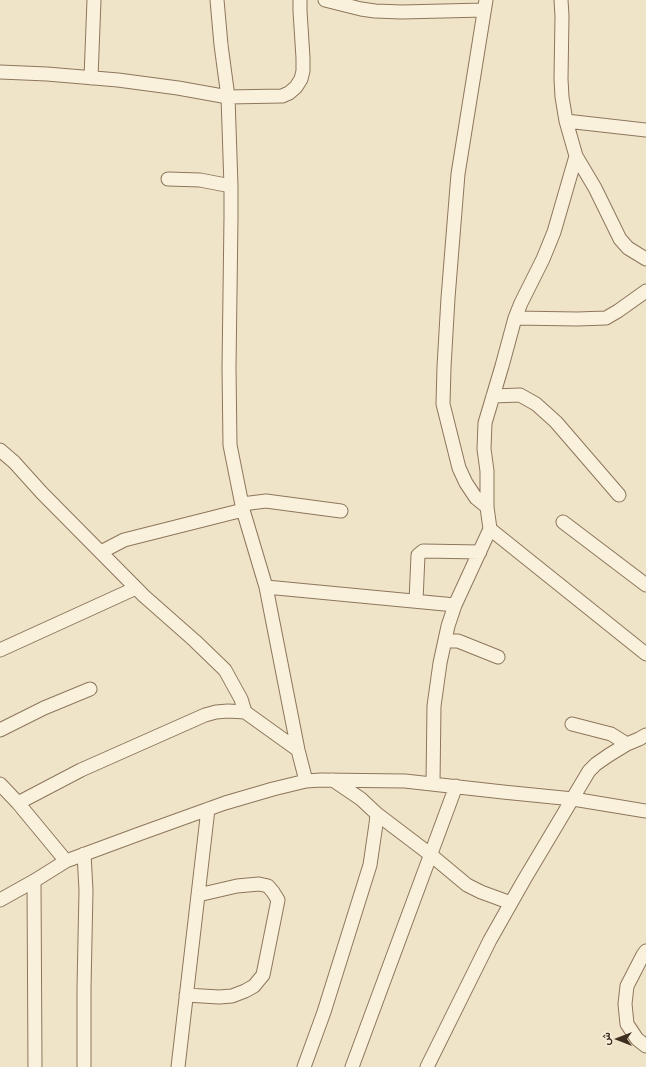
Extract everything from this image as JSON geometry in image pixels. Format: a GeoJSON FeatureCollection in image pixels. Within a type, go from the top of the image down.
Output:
{"type":"FeatureCollection","features":[{"type":"Feature","properties":{"kind":"street"},"geometry":{"type":"LineString","coordinates":[[92,78],[94,0]]}},
{"type":"Feature","properties":{"kind":"street"},"geometry":{"type":"LineString","coordinates":[[217,0],[228,97],[231,186],[229,368],[230,445],[243,507],[266,587],[298,750],[306,781]]}},
{"type":"Feature","properties":{"kind":"street"},"geometry":{"type":"LineString","coordinates":[[0,72],[92,78],[178,88],[228,97],[282,96],[289,93],[296,87],[303,72],[300,0]]}},
{"type":"Feature","properties":{"kind":"street"},"geometry":{"type":"LineString","coordinates":[[325,0],[361,9],[402,12],[485,5],[458,174],[446,336],[443,404],[459,468],[466,483],[476,498],[488,507]]}},
{"type":"Feature","properties":{"kind":"street"},"geometry":{"type":"LineString","coordinates":[[561,0],[562,97],[566,121],[576,156],[595,188],[620,239],[628,248],[646,257]]}},
{"type":"Feature","properties":{"kind":"street"},"geometry":{"type":"LineString","coordinates":[[566,121],[646,130]]}},
{"type":"Feature","properties":{"kind":"street"},"geometry":{"type":"LineString","coordinates":[[433,783],[434,706],[440,663],[448,626],[455,605],[490,529],[487,471],[484,449],[485,423],[515,318],[554,232],[576,156]]}},
{"type":"Feature","properties":{"kind":"street"},"geometry":{"type":"LineString","coordinates":[[168,179],[200,180],[231,186]]}},
{"type":"Feature","properties":{"kind":"street"},"geometry":{"type":"LineString","coordinates":[[515,318],[606,318],[646,291]]}},
{"type":"Feature","properties":{"kind":"street"},"geometry":{"type":"LineString","coordinates":[[493,396],[520,395],[536,404],[556,422],[619,495]]}},
{"type":"Feature","properties":{"kind":"street"},"geometry":{"type":"LineString","coordinates":[[0,450],[14,462],[42,493],[136,588],[225,670],[241,699],[246,712],[298,750]]}},
{"type":"Feature","properties":{"kind":"street"},"geometry":{"type":"LineString","coordinates":[[101,552],[124,540],[266,501],[341,511]]}},
{"type":"Feature","properties":{"kind":"street"},"geometry":{"type":"LineString","coordinates":[[563,522],[646,586]]}},
{"type":"Feature","properties":{"kind":"street"},"geometry":{"type":"LineString","coordinates":[[490,529],[646,654]]}},
{"type":"Feature","properties":{"kind":"street"},"geometry":{"type":"LineString","coordinates":[[416,601],[418,555],[423,551],[480,552]]}},
{"type":"Feature","properties":{"kind":"street"},"geometry":{"type":"LineString","coordinates":[[266,587],[455,605]]}},
{"type":"Feature","properties":{"kind":"street"},"geometry":{"type":"LineString","coordinates":[[0,650],[136,588]]}},
{"type":"Feature","properties":{"kind":"street"},"geometry":{"type":"LineString","coordinates":[[445,641],[458,641],[498,658]]}},
{"type":"Feature","properties":{"kind":"street"},"geometry":{"type":"LineString","coordinates":[[0,730],[44,708],[90,689]]}},
{"type":"Feature","properties":{"kind":"street"},"geometry":{"type":"LineString","coordinates":[[18,803],[80,770],[205,715],[228,711],[246,712]]}},
{"type":"Feature","properties":{"kind":"street"},"geometry":{"type":"LineString","coordinates":[[572,724],[611,734],[627,744]]}},
{"type":"Feature","properties":{"kind":"street"},"geometry":{"type":"LineString","coordinates":[[427,1067],[490,940],[589,771],[609,755],[646,735]]}},
{"type":"Feature","properties":{"kind":"street"},"geometry":{"type":"LineString","coordinates":[[334,780],[431,855],[467,885],[511,903]]}},
{"type":"Feature","properties":{"kind":"street"},"geometry":{"type":"LineString","coordinates":[[0,900],[66,861],[84,854],[247,796],[306,781],[404,781],[433,783],[573,799],[646,811]]}},
{"type":"Feature","properties":{"kind":"street"},"geometry":{"type":"LineString","coordinates":[[0,784],[18,803],[66,861]]}},
{"type":"Feature","properties":{"kind":"street"},"geometry":{"type":"LineString","coordinates":[[352,1067],[456,786]]}},
{"type":"Feature","properties":{"kind":"street"},"geometry":{"type":"LineString","coordinates":[[178,1067],[208,809]]}},
{"type":"Feature","properties":{"kind":"street"},"geometry":{"type":"LineString","coordinates":[[304,1067],[324,1012],[370,865],[377,814]]}},
{"type":"Feature","properties":{"kind":"street"},"geometry":{"type":"LineString","coordinates":[[84,854],[86,890],[84,1067]]}},
{"type":"Feature","properties":{"kind":"street"},"geometry":{"type":"LineString","coordinates":[[34,881],[36,1067]]}},
{"type":"Feature","properties":{"kind":"street"},"geometry":{"type":"LineString","coordinates":[[186,995],[219,997],[232,996],[254,986],[263,975],[278,900],[268,886],[259,884],[237,886],[198,895]]}},
{"type":"Feature","properties":{"kind":"street"},"geometry":{"type":"LineString","coordinates":[[646,951],[627,986],[625,1004],[628,1024],[637,1039],[646,1046]]}}]}
